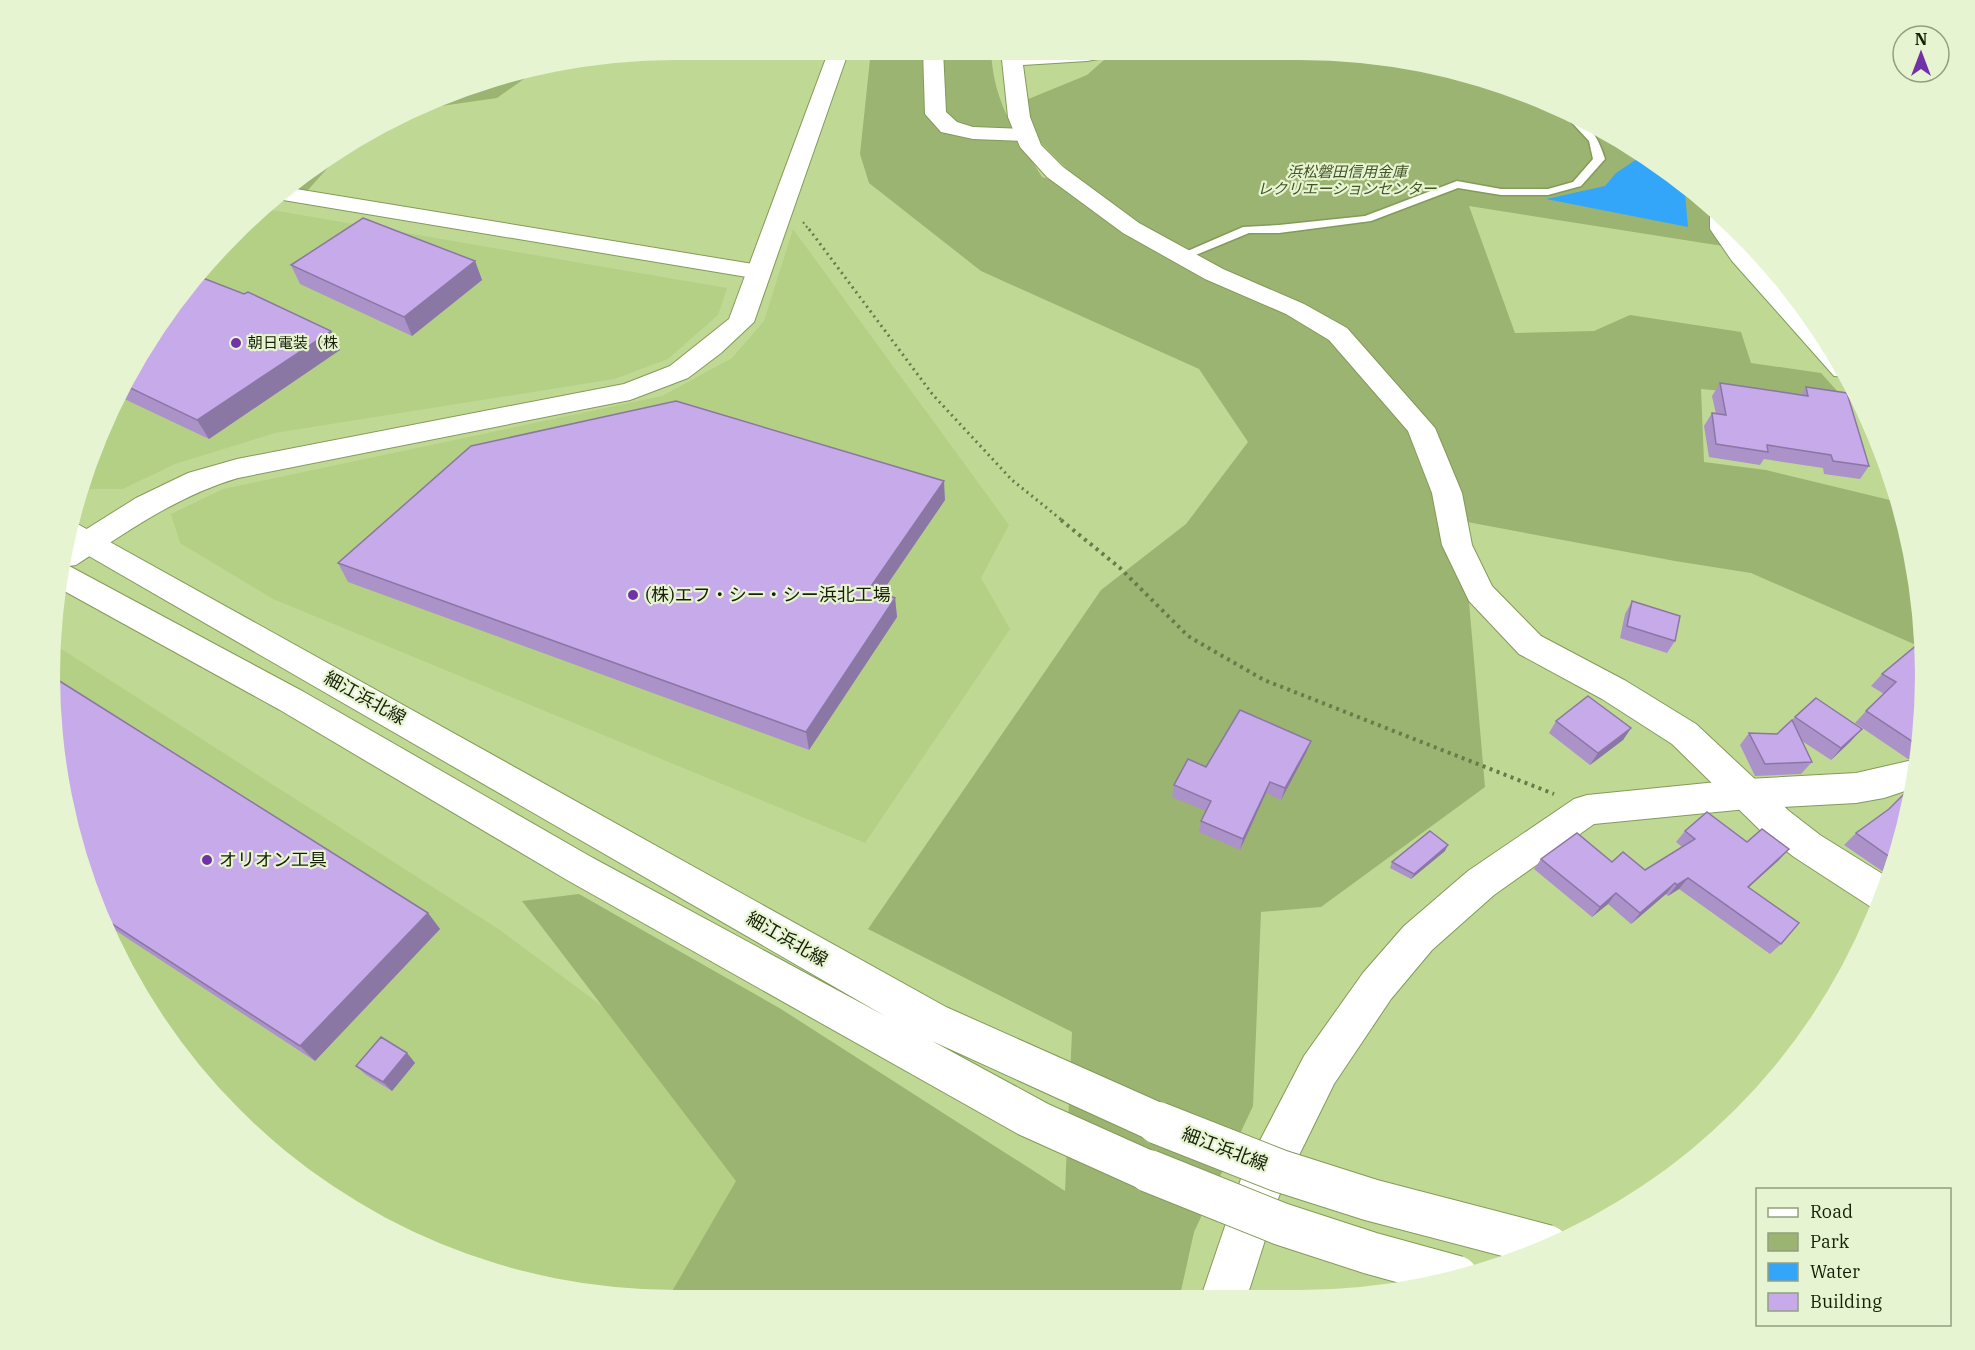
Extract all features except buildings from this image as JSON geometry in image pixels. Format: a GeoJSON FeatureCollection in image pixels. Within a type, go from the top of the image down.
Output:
{"type":"FeatureCollection","features":[{"type":"Feature","properties":{"kind":"street"},"geometry":{"type":"LineString","coordinates":[[75,543],[198,480],[237,469],[601,398],[630,391],[680,372],[741,322],[835,60]]}},
{"type":"Feature","properties":{"kind":"street"},"geometry":{"type":"LineString","coordinates":[[933,60],[936,114],[949,127],[973,133],[1026,135]]}},
{"type":"Feature","properties":{"kind":"street"},"geometry":{"type":"LineString","coordinates":[[1012,60],[1019,117],[1031,147],[1055,172],[1131,228],[1214,274],[1295,309],[1338,334],[1421,428],[1446,493],[1456,545],[1480,593],[1530,645],[1614,690],[1684,734],[1776,822],[1807,846],[1875,890]]}},
{"type":"Feature","properties":{"kind":"street"},"geometry":{"type":"LineString","coordinates":[[291,195],[759,272]]}},
{"type":"Feature","properties":{"kind":"street"},"geometry":{"type":"LineString","coordinates":[[1722,228],[1741,256],[1809,330]]}},
{"type":"Feature","properties":{"kind":"street","name":"細江浜北線"},"geometry":{"type":"LineString","coordinates":[[75,543],[932,1021],[1158,1124],[1280,1171],[1371,1200],[1536,1243]]}},
{"type":"Feature","properties":{"kind":"street","name":"細江浜北線"},"geometry":{"type":"LineString","coordinates":[[68,579],[292,701],[580,869],[1033,1119],[1149,1171],[1281,1224],[1370,1253],[1442,1273]]}},
{"type":"Feature","properties":{"kind":"street"},"geometry":{"type":"LineString","coordinates":[[1226,1290],[1259,1189],[1319,1070],[1377,986],[1418,938],[1480,883],[1587,810],[1747,794],[1856,788],[1884,783],[1906,775]]}},
{"type":"Feature","properties":{"kind":"lane"},"geometry":{"type":"LineString","coordinates":[[1182,256],[1247,229],[1279,229],[1367,219],[1457,184],[1502,192],[1548,192],[1577,184],[1599,159],[1594,140],[1584,129]]}},
{"type":"Feature","properties":{"kind":"path"},"geometry":{"type":"LineString","coordinates":[[785,201],[824,247],[933,395],[1012,480],[1120,568],[1188,636],[1264,680],[1544,789],[1587,810]]}},
{"type":"Feature","properties":{"kind":"shaded area"},"geometry":{"type":"Polygon","coordinates":[[[273,210],[727,288],[718,315],[668,359],[614,379],[275,433],[175,464],[123,489],[89,489],[107,440],[142,367],[187,301],[240,240],[273,210]]]}},
{"type":"Feature","properties":{"kind":"shaded area"},"geometry":{"type":"Polygon","coordinates":[[[793,229],[1009,525],[981,578],[1010,629],[865,843],[273,599],[180,543],[171,514],[223,489],[662,396],[732,358],[764,321],[793,229]]]}},
{"type":"Feature","properties":{"kind":"shaded area"},"geometry":{"type":"Polygon","coordinates":[[[61,649],[500,930],[785,1142],[675,1290],[595,1285],[516,1269],[477,1257],[403,1227],[333,1186],[270,1137],[240,1110],[213,1080],[164,1017],[123,947],[93,873],[72,795],[61,715],[61,649]]]}},
{"type":"Feature","properties":{"kind":"green space","name":"浜松磐田信用金庫 レクリエーションセンター"},"geometry":{"type":"Polygon","coordinates":[[[870,60],[992,60],[1001,102],[1015,132],[1042,177],[1097,193],[1071,173],[1042,144],[1027,120],[1026,100],[1087,75],[1104,60],[1340,61],[1420,72],[1498,93],[1572,123],[1642,164],[1674,187],[1716,223],[1717,231],[1729,247],[1469,206],[1515,333],[1594,331],[1630,315],[1741,332],[1751,363],[1821,373],[1847,402],[1701,389],[1704,462],[1766,470],[1889,500],[1894,516],[1910,595],[1914,644],[1751,573],[1462,521],[1485,787],[1321,907],[1261,912],[1253,1106],[1194,1232],[1181,1290],[673,1290],[736,1181],[522,901],[579,894],[781,1009],[1065,1191],[1072,1032],[868,929],[1101,590],[1186,524],[1248,442],[1199,369],[981,271],[869,183],[860,154],[870,60]]]}},
{"type":"Feature","properties":{"kind":"green space"},"geometry":{"type":"Polygon","coordinates":[[[524,79],[497,98],[444,106],[524,79]]]}},
{"type":"Feature","properties":{"kind":"green space"},"geometry":{"type":"Polygon","coordinates":[[[328,168],[307,191],[293,194],[328,168]]]}},
{"type":"Feature","properties":{"kind":"water"},"geometry":{"type":"Polygon","coordinates":[[[1636,160],[1674,187],[1685,196],[1688,227],[1546,199],[1605,186],[1616,173],[1636,160]]]}},
{"type":"Feature","properties":{"kind":"place","name":"朝日電装（株"},"geometry":{"type":"Point","coordinates":[236,343]}},
{"type":"Feature","properties":{"kind":"place","name":"(株)エフ・シー・シー浜北工場"},"geometry":{"type":"Point","coordinates":[633,595]}},
{"type":"Feature","properties":{"kind":"place","name":"オリオン工具"},"geometry":{"type":"Point","coordinates":[207,860]}}]}
